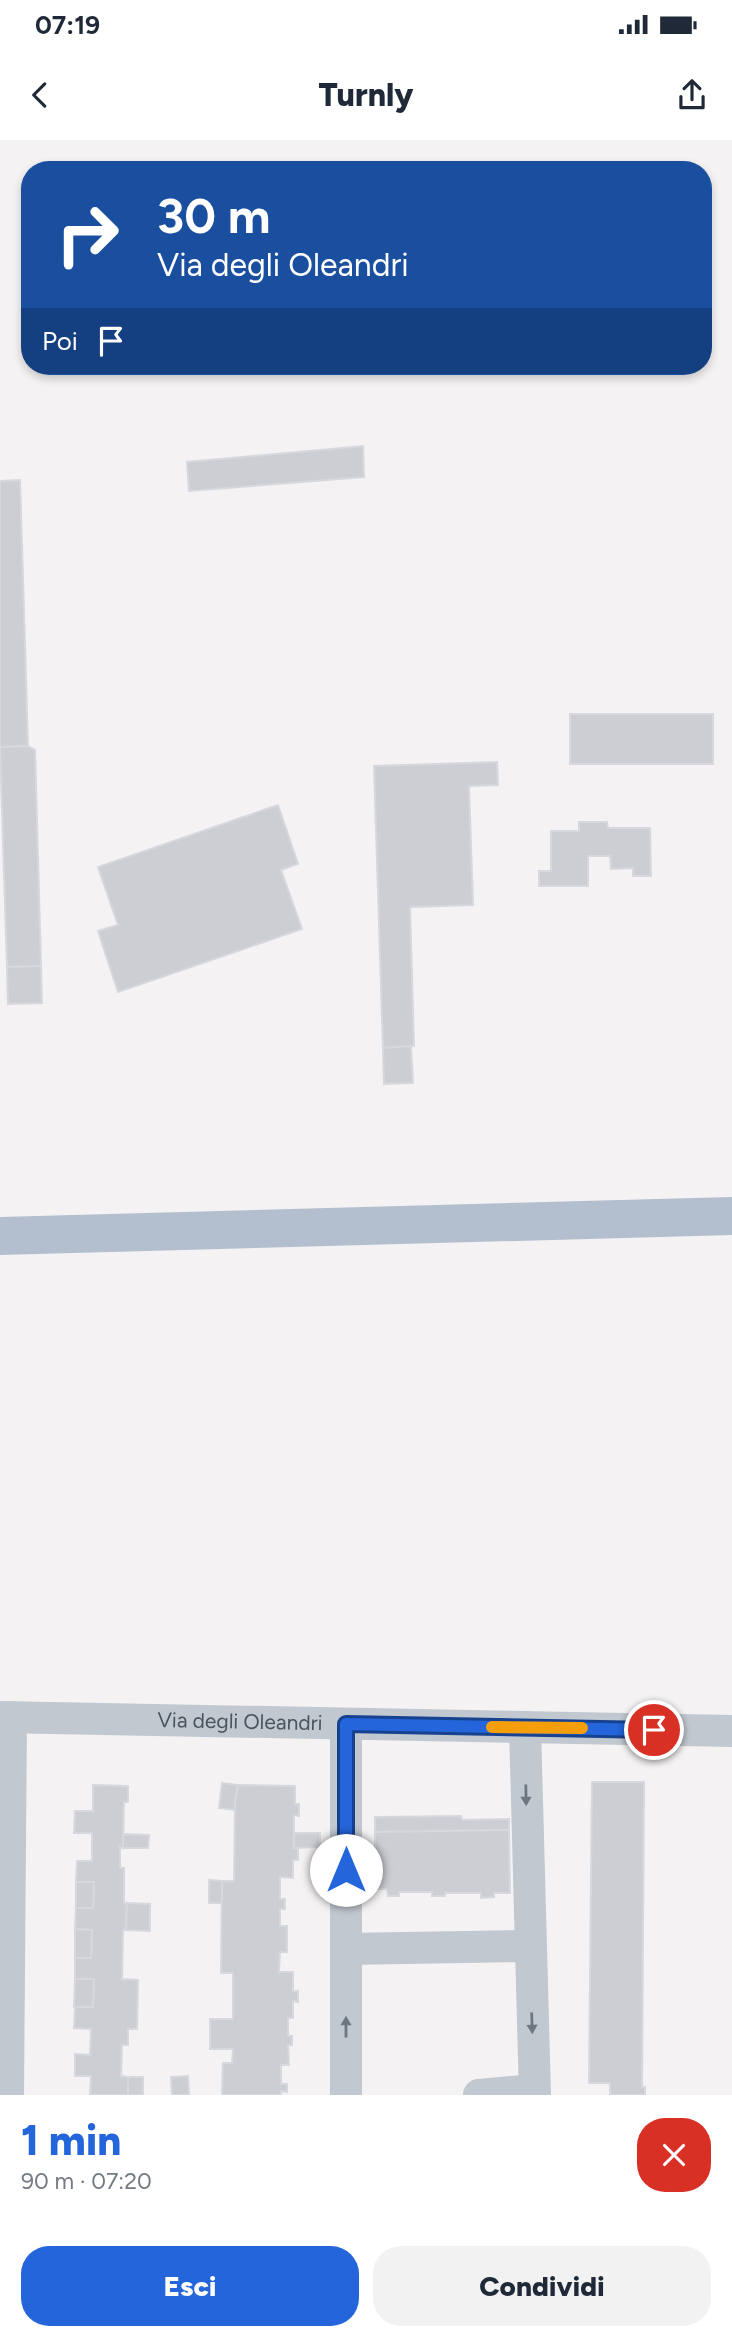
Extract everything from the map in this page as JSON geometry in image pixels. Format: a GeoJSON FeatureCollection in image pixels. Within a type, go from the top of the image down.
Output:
{"type":"FeatureCollection","features":[{"type":"Feature","properties":{"kind":"main road"},"geometry":{"type":"LineString","coordinates":[[0,1236],[732,1216]]}},
{"type":"Feature","properties":{"kind":"street","name":"Via degli Oleandri"},"geometry":{"type":"LineString","coordinates":[[6,1717],[732,1731]]}},
{"type":"Feature","properties":{"kind":"street"},"geometry":{"type":"LineString","coordinates":[[6,1717],[5,1950],[8,2095]]}},
{"type":"Feature","properties":{"kind":"street"},"geometry":{"type":"LineString","coordinates":[[346,1724],[346,2095]]}},
{"type":"Feature","properties":{"kind":"street"},"geometry":{"type":"LineString","coordinates":[[479,2095],[535,2092],[525,1727]]}},
{"type":"Feature","properties":{"kind":"street"},"geometry":{"type":"LineString","coordinates":[[346,1949],[530,1946]]}},
{"type":"Feature","properties":{"kind":"building"},"geometry":{"type":"Polygon","coordinates":[[[363,446],[364,477],[189,491],[187,462],[363,446]]]}},
{"type":"Feature","properties":{"kind":"building"},"geometry":{"type":"Polygon","coordinates":[[[20,480],[28,746],[0,747],[0,481],[20,480]]]}},
{"type":"Feature","properties":{"kind":"building"},"geometry":{"type":"Polygon","coordinates":[[[570,714],[713,714],[713,764],[570,764],[570,714]]]}},
{"type":"Feature","properties":{"kind":"building"},"geometry":{"type":"Polygon","coordinates":[[[28,746],[35,750],[41,966],[7,967],[0,747],[28,746]]]}},
{"type":"Feature","properties":{"kind":"building"},"geometry":{"type":"Polygon","coordinates":[[[497,762],[498,785],[469,786],[473,905],[410,907],[414,1046],[383,1048],[374,766],[497,762]]]}},
{"type":"Feature","properties":{"kind":"building"},"geometry":{"type":"Polygon","coordinates":[[[278,805],[298,864],[281,870],[302,929],[118,992],[98,931],[118,925],[98,867],[278,805]]]}},
{"type":"Feature","properties":{"kind":"building"},"geometry":{"type":"Polygon","coordinates":[[[579,822],[607,822],[608,828],[650,828],[651,876],[633,876],[633,868],[611,869],[610,856],[588,856],[588,886],[539,886],[539,871],[551,871],[551,831],[579,831],[579,822]]]}},
{"type":"Feature","properties":{"kind":"building"},"geometry":{"type":"Polygon","coordinates":[[[41,966],[42,1003],[8,1004],[7,967],[41,966]]]}},
{"type":"Feature","properties":{"kind":"building"},"geometry":{"type":"Polygon","coordinates":[[[411,1046],[413,1083],[384,1084],[383,1048],[411,1046]]]}},
{"type":"Feature","properties":{"kind":"building"},"geometry":{"type":"Polygon","coordinates":[[[592,1782],[644,1782],[642,2087],[645,2087],[645,2095],[610,2095],[610,2083],[589,2083],[592,1782]]]}},
{"type":"Feature","properties":{"kind":"building"},"geometry":{"type":"Polygon","coordinates":[[[222,1783],[238,1785],[235,1810],[219,1808],[222,1783]]]}},
{"type":"Feature","properties":{"kind":"building"},"geometry":{"type":"Polygon","coordinates":[[[93,1785],[128,1786],[128,1802],[124,1802],[123,1848],[120,1847],[120,1868],[124,1868],[124,1903],[127,1903],[126,1930],[123,1930],[122,1979],[138,1980],[137,2029],[128,2029],[128,2045],[122,2045],[121,2076],[128,2077],[128,2095],[90,2095],[91,2076],[75,2076],[75,2054],[90,2055],[91,2029],[74,2028],[75,2007],[93,2007],[94,1979],[75,1979],[75,1958],[91,1958],[92,1930],[75,1929],[76,1908],[93,1908],[94,1882],[76,1882],[77,1861],[92,1861],[92,1833],[74,1833],[75,1811],[93,1811],[93,1785]]]}},
{"type":"Feature","properties":{"kind":"building"},"geometry":{"type":"Polygon","coordinates":[[[238,1785],[295,1786],[295,1804],[299,1804],[299,1816],[294,1815],[294,1848],[298,1848],[298,1860],[293,1860],[293,1878],[280,1877],[280,1899],[285,1899],[285,1909],[280,1909],[280,1926],[287,1926],[287,1952],[280,1952],[279,1972],[293,1972],[293,1991],[298,1991],[298,2002],[293,2001],[293,2018],[288,2018],[288,2036],[292,2036],[292,2045],[288,2045],[289,2065],[281,2065],[281,2084],[287,2084],[287,2092],[281,2091],[281,2095],[222,2095],[223,2063],[232,2063],[233,2049],[210,2049],[210,2019],[233,2019],[233,1973],[221,1973],[222,1881],[234,1881],[235,1802],[238,1785]]]}},
{"type":"Feature","properties":{"kind":"building"},"geometry":{"type":"Polygon","coordinates":[[[461,1816],[462,1820],[509,1819],[509,1830],[375,1832],[375,1817],[461,1816]]]}},
{"type":"Feature","properties":{"kind":"building"},"geometry":{"type":"Polygon","coordinates":[[[509,1830],[510,1893],[494,1893],[494,1897],[481,1898],[481,1893],[445,1893],[445,1896],[432,1896],[432,1892],[399,1892],[399,1896],[388,1896],[387,1889],[375,1889],[375,1832],[509,1830]]]}},
{"type":"Feature","properties":{"kind":"building"},"geometry":{"type":"Polygon","coordinates":[[[294,1833],[320,1833],[320,1847],[294,1848],[294,1833]]]}},
{"type":"Feature","properties":{"kind":"building"},"geometry":{"type":"Polygon","coordinates":[[[123,1834],[149,1835],[148,1848],[123,1848],[123,1834]]]}},
{"type":"Feature","properties":{"kind":"building"},"geometry":{"type":"Polygon","coordinates":[[[209,1880],[222,1881],[222,1903],[209,1903],[209,1880]]]}},
{"type":"Feature","properties":{"kind":"building"},"geometry":{"type":"Polygon","coordinates":[[[76,1882],[94,1882],[93,1908],[76,1908],[76,1882]]]}},
{"type":"Feature","properties":{"kind":"building"},"geometry":{"type":"Polygon","coordinates":[[[127,1903],[150,1904],[150,1931],[126,1930],[127,1903]]]}},
{"type":"Feature","properties":{"kind":"building"},"geometry":{"type":"Polygon","coordinates":[[[75,1929],[92,1930],[91,1958],[75,1958],[75,1929]]]}},
{"type":"Feature","properties":{"kind":"building"},"geometry":{"type":"Polygon","coordinates":[[[75,1979],[94,1979],[93,2007],[74,2007],[75,1979]]]}},
{"type":"Feature","properties":{"kind":"building"},"geometry":{"type":"Polygon","coordinates":[[[188,2076],[189,2095],[172,2095],[171,2077],[188,2076]]]}},
{"type":"Feature","properties":{"kind":"building"},"geometry":{"type":"Polygon","coordinates":[[[128,2077],[143,2077],[143,2095],[128,2095],[128,2077]]]}},
{"type":"Feature","properties":{"kind":"slow traffic"},"geometry":{"type":"LineString","coordinates":[[492,1727],[582,1728]]}},
{"type":"Feature","properties":{"kind":"route"},"geometry":{"type":"LineString","coordinates":[[346,1870],[346,1724],[654,1730]]}}]}
